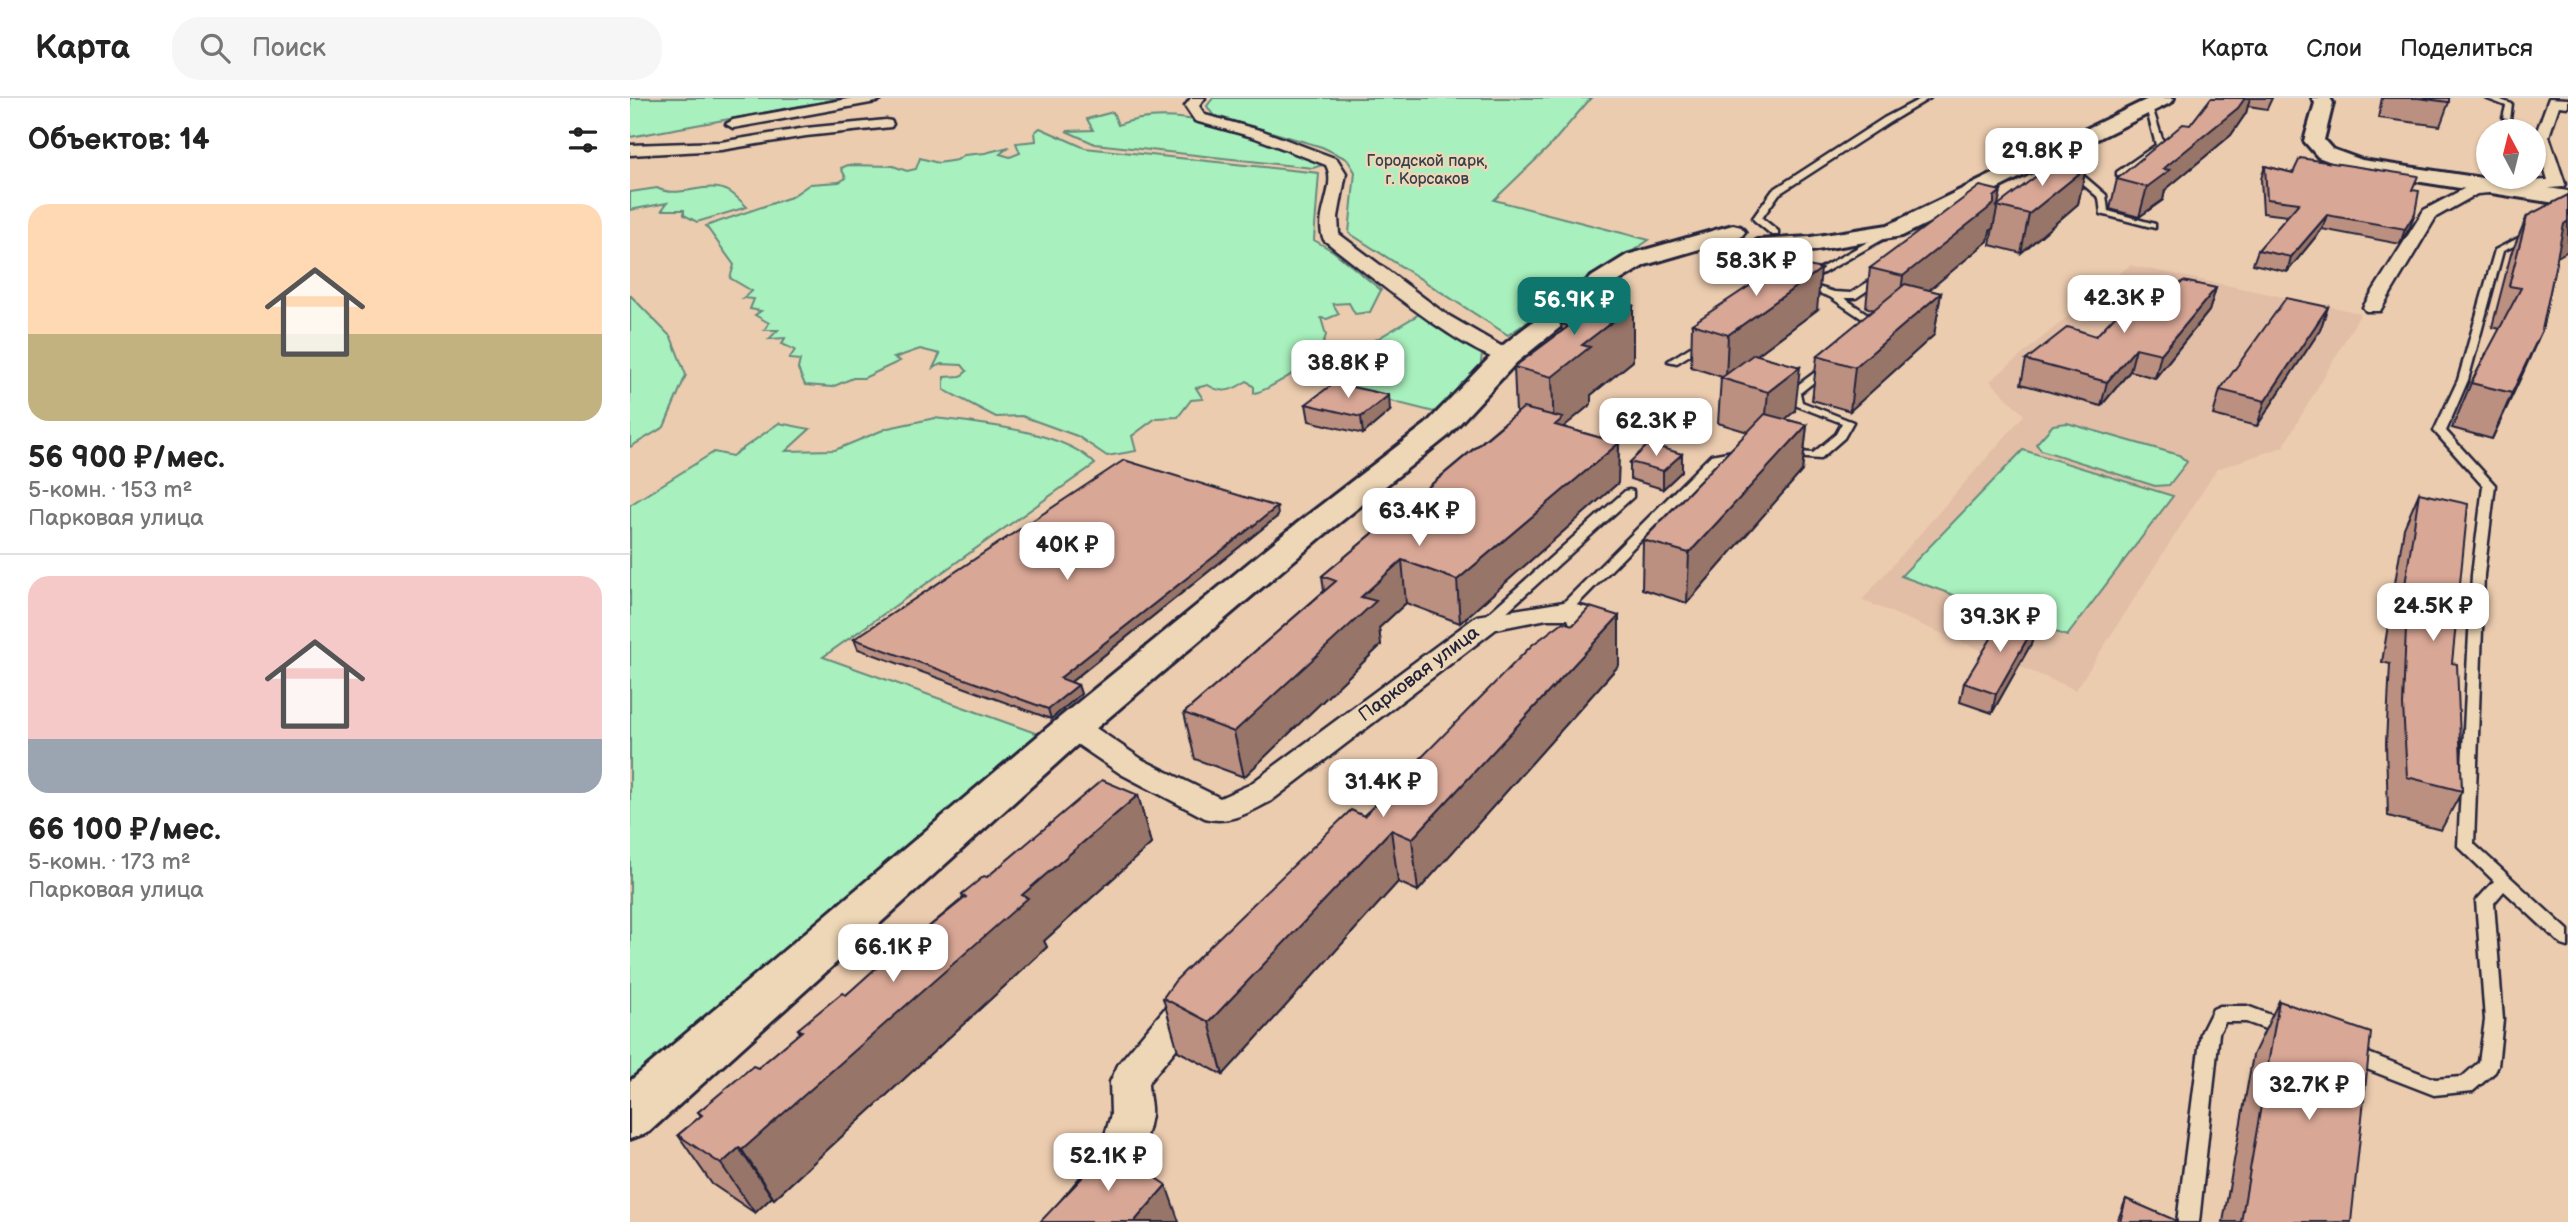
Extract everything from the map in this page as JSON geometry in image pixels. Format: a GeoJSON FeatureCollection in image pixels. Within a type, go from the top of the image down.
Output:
{"type":"FeatureCollection","features":[{"type":"Feature","properties":{"kind":"street"},"geometry":{"type":"LineString","coordinates":[[719,127],[876,98]]}},
{"type":"Feature","properties":{"kind":"street"},"geometry":{"type":"LineString","coordinates":[[1198,98],[1192,106],[1200,118],[1271,139],[1332,162],[1338,173],[1329,217],[1330,236],[1428,309],[1483,346],[1506,356]]}},
{"type":"Feature","properties":{"kind":"street"},"geometry":{"type":"LineString","coordinates":[[2321,98],[2324,103],[2314,141],[2325,153],[2358,166],[2476,184]]}},
{"type":"Feature","properties":{"kind":"street"},"geometry":{"type":"LineString","coordinates":[[2546,126],[2556,101]]}},
{"type":"Feature","properties":{"kind":"street"},"geometry":{"type":"LineString","coordinates":[[630,1115],[1073,727],[1307,532],[1437,430],[1506,356],[1602,281],[1636,260],[1699,248],[1759,238],[1811,244],[1894,231],[2051,160],[2157,102]]}},
{"type":"Feature","properties":{"kind":"street"},"geometry":{"type":"LineString","coordinates":[[721,146],[806,132],[886,124]]}},
{"type":"Feature","properties":{"kind":"street"},"geometry":{"type":"LineString","coordinates":[[630,142],[693,131]]}},
{"type":"Feature","properties":{"kind":"street"},"geometry":{"type":"LineString","coordinates":[[630,150],[855,142]]}},
{"type":"Feature","properties":{"kind":"street"},"geometry":{"type":"LineString","coordinates":[[2546,149],[2557,184],[2546,185]]}},
{"type":"Feature","properties":{"kind":"street"},"geometry":{"type":"LineString","coordinates":[[2373,307],[2430,214],[2476,189]]}},
{"type":"Feature","properties":{"kind":"street"},"geometry":{"type":"LineString","coordinates":[[2510,189],[2568,198]]}},
{"type":"Feature","properties":{"kind":"street"},"geometry":{"type":"LineString","coordinates":[[1550,665],[1582,640],[1586,626],[1580,614],[1564,610]]}},
{"type":"Feature","properties":{"kind":"street","name":"Парковая улица"},"geometry":{"type":"LineString","coordinates":[[1073,727],[1132,767],[1200,804],[1216,810],[1233,807],[1260,793],[1294,769],[1487,622],[1564,610]]}},
{"type":"Feature","properties":{"kind":"street"},"geometry":{"type":"LineString","coordinates":[[1071,1222],[1092,1198],[1123,1149],[1132,1112],[1129,1082],[1179,1016],[1215,978]]}},
{"type":"Feature","properties":{"kind":"lane"},"geometry":{"type":"LineString","coordinates":[[1759,238],[1757,218],[1776,192],[1887,120],[1927,98]]}},
{"type":"Feature","properties":{"kind":"lane"},"geometry":{"type":"LineString","coordinates":[[2487,98],[2510,105],[2507,118]]}},
{"type":"Feature","properties":{"kind":"lane"},"geometry":{"type":"LineString","coordinates":[[2157,102],[2160,145]]}},
{"type":"Feature","properties":{"kind":"lane"},"geometry":{"type":"LineString","coordinates":[[2120,174],[2169,140]]}},
{"type":"Feature","properties":{"kind":"lane"},"geometry":{"type":"LineString","coordinates":[[2051,160],[2103,197],[2104,212],[2152,226]]}},
{"type":"Feature","properties":{"kind":"lane"},"geometry":{"type":"LineString","coordinates":[[2543,228],[2499,250],[2463,380],[2440,431],[2489,485],[2478,575],[2466,846],[2568,940]]}},
{"type":"Feature","properties":{"kind":"lane"},"geometry":{"type":"LineString","coordinates":[[1785,291],[1894,231]]}},
{"type":"Feature","properties":{"kind":"lane"},"geometry":{"type":"LineString","coordinates":[[1796,284],[1833,295],[1853,296],[1894,268]]}},
{"type":"Feature","properties":{"kind":"lane"},"geometry":{"type":"LineString","coordinates":[[1833,295],[1875,323],[1873,331],[1862,339]]}},
{"type":"Feature","properties":{"kind":"lane"},"geometry":{"type":"LineString","coordinates":[[1673,361],[1718,333]]}},
{"type":"Feature","properties":{"kind":"lane"},"geometry":{"type":"LineString","coordinates":[[1773,453],[1816,457],[1840,436],[1848,422],[1797,404],[1794,391],[1840,356]]}},
{"type":"Feature","properties":{"kind":"lane"},"geometry":{"type":"LineString","coordinates":[[1564,610],[1715,457],[1753,451]]}},
{"type":"Feature","properties":{"kind":"lane"},"geometry":{"type":"LineString","coordinates":[[1487,622],[1629,494]]}},
{"type":"Feature","properties":{"kind":"lane"},"geometry":{"type":"LineString","coordinates":[[2339,1049],[2434,1087],[2466,1085],[2488,1066],[2494,1020],[2485,901],[2504,881]]}},
{"type":"Feature","properties":{"kind":"lane"},"geometry":{"type":"LineString","coordinates":[[2188,1222],[2210,1032],[2220,1014],[2247,1014],[2306,1035]]}},
{"type":"Feature","properties":{"kind":"shaded area"},"geometry":{"type":"Polygon","coordinates":[[[2130,265],[2361,313],[2283,447],[2217,469],[2076,690],[1862,600],[2024,415],[1990,381],[2130,265]]]}},
{"type":"Feature","properties":{"kind":"green space"},"geometry":{"type":"Polygon","coordinates":[[[630,98],[845,98],[630,137],[630,98]]]}},
{"type":"Feature","properties":{"kind":"green space","name":"Городской парк, г. Корсаков"},"geometry":{"type":"Polygon","coordinates":[[[1213,98],[1591,98],[1549,147],[1494,200],[1649,240],[1508,335],[1349,233],[1355,172],[1347,159],[1322,147],[1213,115],[1207,106],[1213,98]]]}},
{"type":"Feature","properties":{"kind":"green space"},"geometry":{"type":"Polygon","coordinates":[[[1113,112],[1118,125],[1169,117],[1197,120],[1254,134],[1332,162],[1313,168],[1095,144],[1066,131],[1093,130],[1087,119],[1113,112]]]}},
{"type":"Feature","properties":{"kind":"green space"},"geometry":{"type":"Polygon","coordinates":[[[1040,128],[1085,148],[1319,173],[1314,240],[1333,251],[1381,290],[1370,312],[1355,314],[1349,303],[1333,304],[1339,314],[1327,319],[1321,318],[1326,335],[1320,353],[1327,368],[1322,382],[1308,380],[1299,370],[1254,393],[1254,387],[1247,381],[1228,390],[1218,390],[1208,385],[1196,388],[1203,399],[1191,400],[1178,417],[1156,418],[1132,436],[1136,451],[1107,456],[1077,436],[1022,416],[996,417],[944,390],[944,377],[961,376],[967,371],[962,365],[941,364],[933,368],[940,354],[920,349],[894,358],[900,361],[864,378],[853,378],[832,387],[805,385],[798,369],[800,360],[789,359],[795,350],[782,344],[785,338],[769,339],[778,330],[764,330],[769,323],[755,315],[761,311],[750,309],[754,299],[743,298],[752,291],[730,278],[734,265],[706,226],[791,197],[810,184],[839,182],[846,178],[841,168],[848,165],[893,166],[907,171],[916,169],[920,158],[938,163],[1009,147],[1000,154],[1010,157],[1020,153],[1016,143],[1036,141],[1035,132],[1040,128]]]}},
{"type":"Feature","properties":{"kind":"green space"},"geometry":{"type":"Polygon","coordinates":[[[657,188],[674,192],[703,188],[721,189],[732,194],[747,207],[697,222],[684,215],[684,210],[662,210],[667,203],[630,210],[630,192],[657,188]]]}},
{"type":"Feature","properties":{"kind":"green space"},"geometry":{"type":"Polygon","coordinates":[[[630,295],[671,337],[686,375],[664,427],[630,447],[630,295]]]}},
{"type":"Feature","properties":{"kind":"green space"},"geometry":{"type":"Polygon","coordinates":[[[1428,309],[1483,346],[1480,370],[1434,412],[1343,389],[1343,359],[1428,309]]]}},
{"type":"Feature","properties":{"kind":"green space"},"geometry":{"type":"Polygon","coordinates":[[[935,418],[997,426],[1043,436],[1081,453],[1095,464],[823,657],[1044,736],[630,1087],[630,505],[714,452],[732,456],[779,423],[810,429],[786,451],[835,450],[888,428],[935,418]]]}},
{"type":"Feature","properties":{"kind":"green space"},"geometry":{"type":"Polygon","coordinates":[[[2067,423],[2179,455],[2187,462],[2169,485],[2155,486],[2041,450],[2036,444],[2053,425],[2067,423]]]}},
{"type":"Feature","properties":{"kind":"green space"},"geometry":{"type":"Polygon","coordinates":[[[2023,450],[2173,496],[2067,636],[1901,576],[2023,450]]]}},
{"type":"Feature","properties":{"kind":"building"},"geometry":{"type":"Polygon","coordinates":[[[2211,98],[2245,98],[2238,108],[2163,169],[2170,170],[2147,187],[2117,179],[2183,124],[2190,125],[2211,98]]]}},
{"type":"Feature","properties":{"kind":"building"},"geometry":{"type":"Polygon","coordinates":[[[2418,98],[2449,98],[2449,102],[2418,98]]]}},
{"type":"Feature","properties":{"kind":"building"},"geometry":{"type":"Polygon","coordinates":[[[2300,158],[2418,176],[2412,190],[2419,191],[2415,213],[2405,229],[2327,215],[2291,257],[2258,250],[2299,203],[2267,199],[2265,166],[2293,173],[2300,158]]]}},
{"type":"Feature","properties":{"kind":"building"},"geometry":{"type":"Polygon","coordinates":[[[2056,161],[2086,168],[2029,214],[1997,206],[2056,161]]]}},
{"type":"Feature","properties":{"kind":"building"},"geometry":{"type":"Polygon","coordinates":[[[1980,186],[2001,191],[1994,197],[1994,204],[1903,276],[1870,268],[1980,186]]]}},
{"type":"Feature","properties":{"kind":"building"},"geometry":{"type":"Polygon","coordinates":[[[2568,195],[2568,221],[2564,224],[2542,330],[2512,393],[2471,383],[2521,288],[2509,286],[2527,216],[2568,195]]]}},
{"type":"Feature","properties":{"kind":"building"},"geometry":{"type":"Polygon","coordinates":[[[1787,261],[1821,269],[1728,335],[1692,324],[1787,261]]]}},
{"type":"Feature","properties":{"kind":"building"},"geometry":{"type":"Polygon","coordinates":[[[2183,281],[2216,288],[2161,354],[2136,348],[2107,382],[2026,360],[2068,327],[2096,336],[2132,298],[2161,305],[2183,281]]]}},
{"type":"Feature","properties":{"kind":"building"},"geometry":{"type":"Polygon","coordinates":[[[1905,284],[1941,293],[1855,367],[1817,356],[1905,284]]]}},
{"type":"Feature","properties":{"kind":"building"},"geometry":{"type":"Polygon","coordinates":[[[1597,297],[1633,306],[1582,345],[1590,347],[1552,377],[1514,367],[1569,326],[1561,324],[1597,297]]]}},
{"type":"Feature","properties":{"kind":"building"},"geometry":{"type":"Polygon","coordinates":[[[2286,298],[2328,307],[2265,401],[2220,390],[2286,298]]]}},
{"type":"Feature","properties":{"kind":"building"},"geometry":{"type":"Polygon","coordinates":[[[1754,354],[1800,367],[1768,392],[1721,378],[1754,354]]]}},
{"type":"Feature","properties":{"kind":"building"},"geometry":{"type":"Polygon","coordinates":[[[1334,383],[1389,395],[1361,417],[1306,404],[1334,383]]]}},
{"type":"Feature","properties":{"kind":"building"},"geometry":{"type":"Polygon","coordinates":[[[1523,408],[1563,418],[1555,425],[1619,443],[1457,580],[1402,560],[1361,597],[1376,601],[1234,732],[1184,713],[1336,581],[1322,576],[1523,408]]]}},
{"type":"Feature","properties":{"kind":"building"},"geometry":{"type":"Polygon","coordinates":[[[1765,414],[1807,425],[1689,553],[1643,540],[1765,414]]]}},
{"type":"Feature","properties":{"kind":"building"},"geometry":{"type":"Polygon","coordinates":[[[1649,444],[1682,454],[1663,471],[1630,462],[1649,444]]]}},
{"type":"Feature","properties":{"kind":"building"},"geometry":{"type":"Polygon","coordinates":[[[1124,460],[1277,507],[1060,678],[1078,685],[1048,709],[854,639],[1124,460]]]}},
{"type":"Feature","properties":{"kind":"building"},"geometry":{"type":"Polygon","coordinates":[[[2419,493],[2468,504],[2452,663],[2457,664],[2462,791],[2407,777],[2403,705],[2406,627],[2399,625],[2419,493]]]}},
{"type":"Feature","properties":{"kind":"building"},"geometry":{"type":"Polygon","coordinates":[[[1590,607],[1619,616],[1412,839],[1391,830],[1209,1022],[1163,998],[1175,981],[1212,944],[1351,810],[1364,816],[1532,645],[1563,622],[1573,625],[1590,607]]]}},
{"type":"Feature","properties":{"kind":"building"},"geometry":{"type":"Polygon","coordinates":[[[2006,614],[2035,625],[1996,694],[1964,683],[2006,614]]]}},
{"type":"Feature","properties":{"kind":"building"},"geometry":{"type":"Polygon","coordinates":[[[1102,780],[1138,795],[1022,895],[1028,898],[742,1150],[739,1148],[721,1164],[678,1135],[702,1115],[698,1112],[753,1066],[758,1068],[802,1031],[798,1029],[842,993],[846,995],[916,932],[920,934],[966,897],[962,894],[984,876],[987,877],[1102,780]]]}},
{"type":"Feature","properties":{"kind":"building"},"geometry":{"type":"Polygon","coordinates":[[[2279,1001],[2371,1033],[2351,1222],[2241,1222],[2279,1001]]]}},
{"type":"Feature","properties":{"kind":"building"},"geometry":{"type":"Polygon","coordinates":[[[1110,1148],[1166,1185],[1134,1222],[1040,1222],[1110,1148]]]}},
{"type":"Feature","properties":{"kind":"building"},"geometry":{"type":"Polygon","coordinates":[[[2126,1199],[2177,1221],[2177,1222],[2120,1222],[2126,1199]]]}}]}
